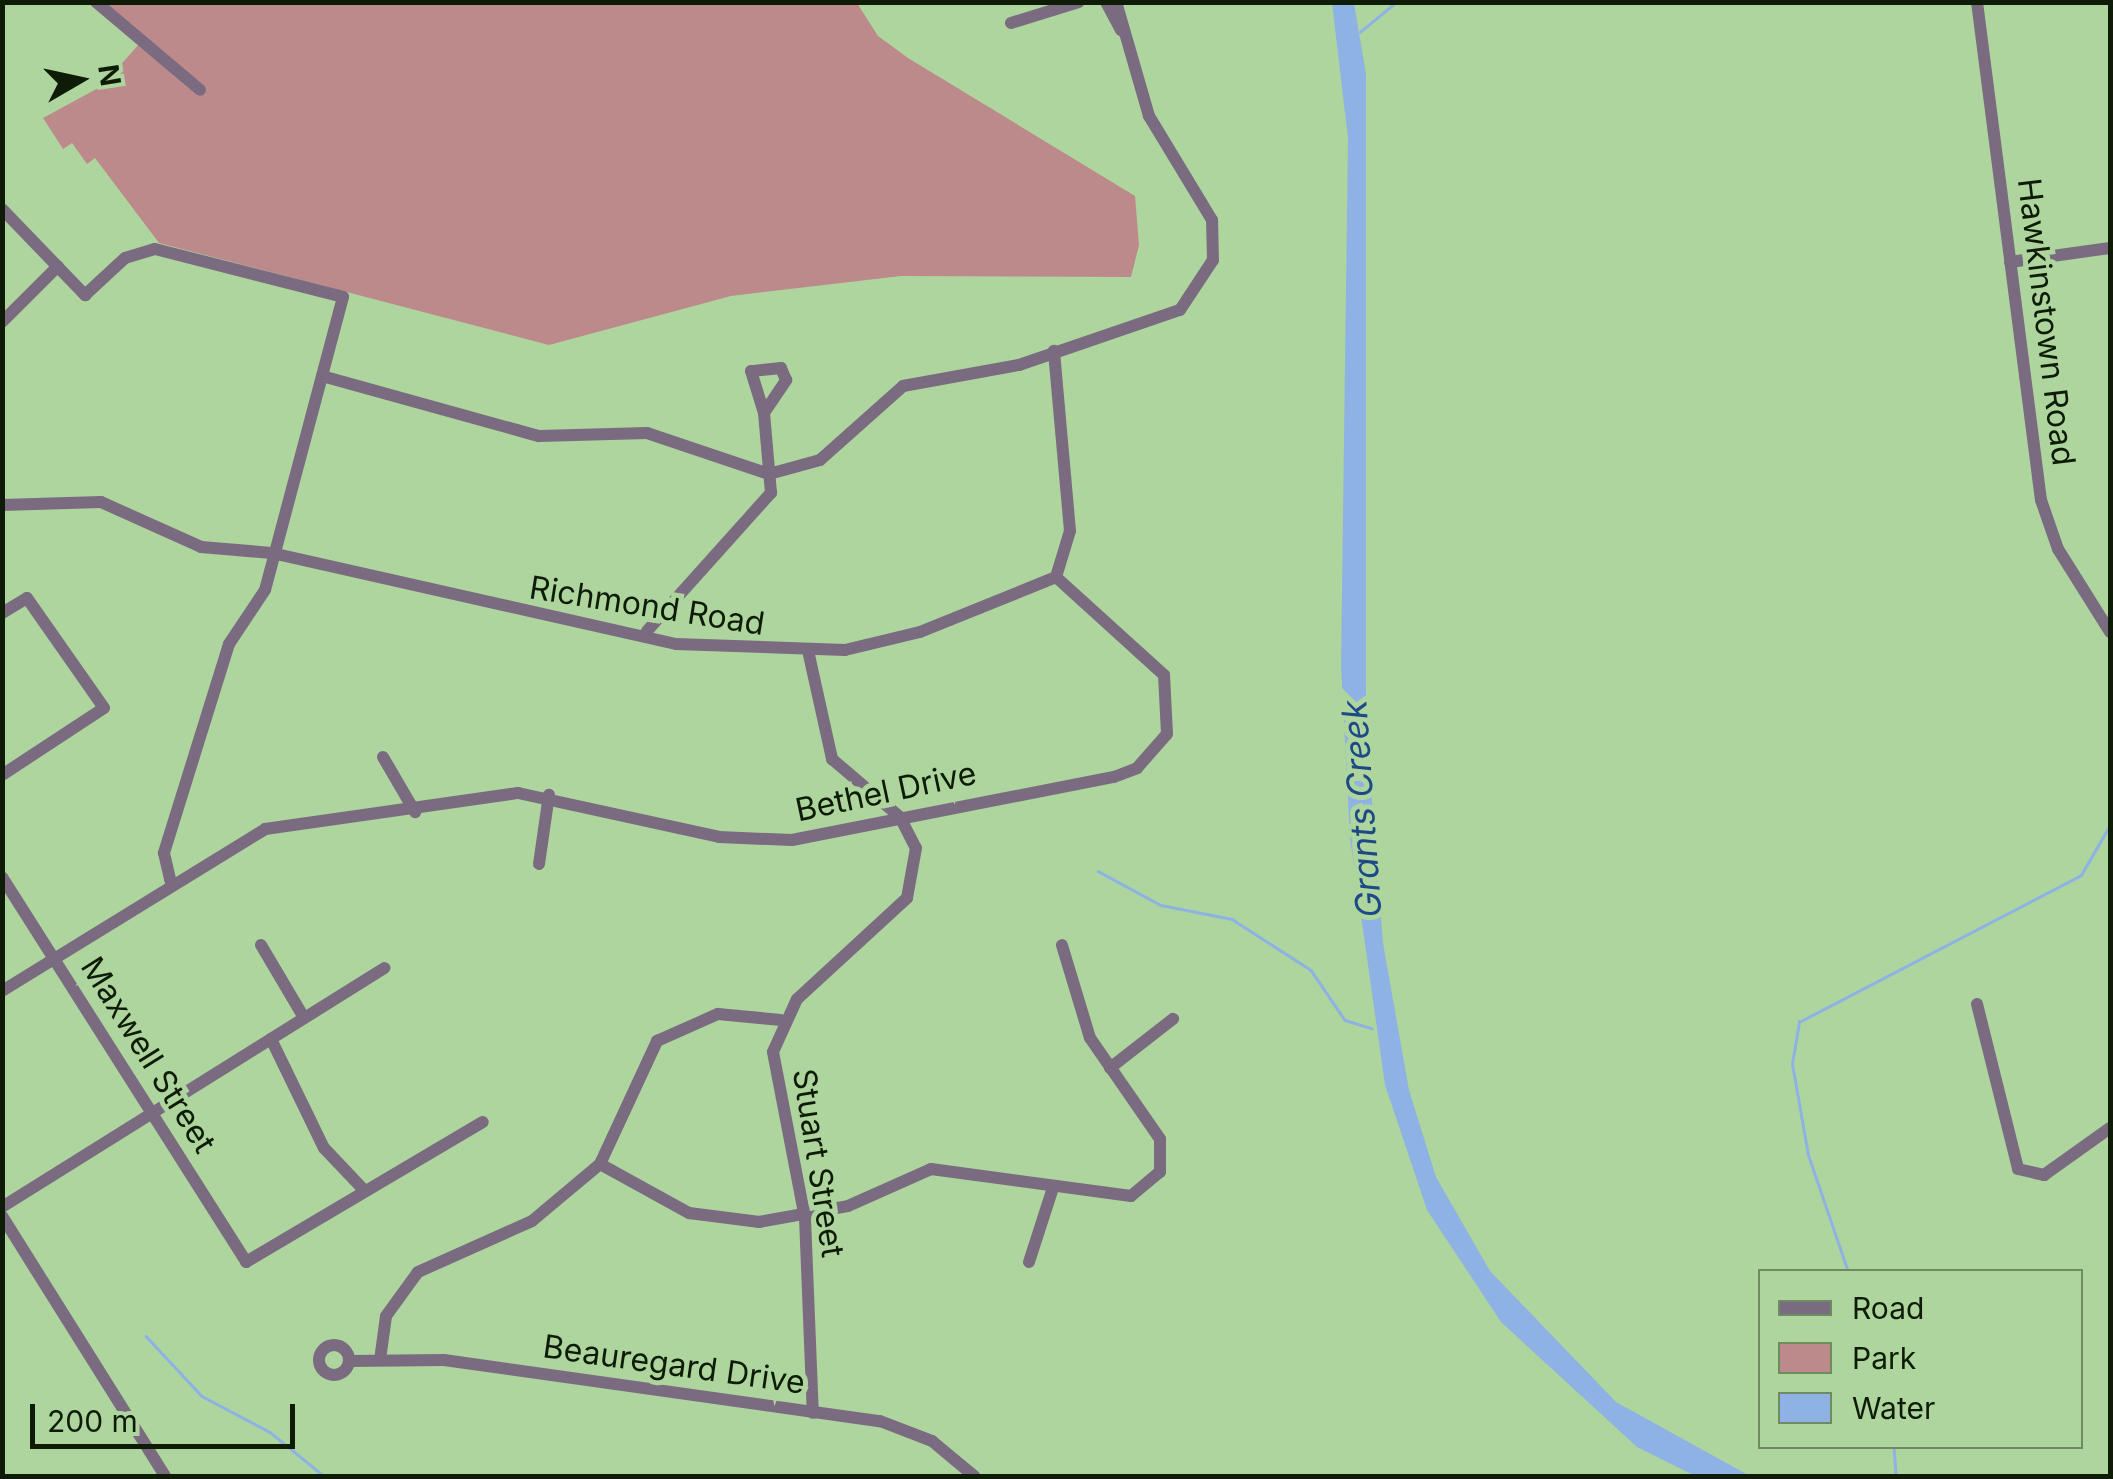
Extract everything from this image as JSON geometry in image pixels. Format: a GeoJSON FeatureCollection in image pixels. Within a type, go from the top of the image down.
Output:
{"type":"FeatureCollection","features":[{"type":"Feature","properties":{"kind":"street"},"geometry":{"type":"LineString","coordinates":[[96,2],[200,90]]}},
{"type":"Feature","properties":{"kind":"street"},"geometry":{"type":"LineString","coordinates":[[1011,23],[1079,2]]}},
{"type":"Feature","properties":{"kind":"street"},"geometry":{"type":"LineString","coordinates":[[1106,2],[1121,30]]}},
{"type":"Feature","properties":{"kind":"street"},"geometry":{"type":"LineString","coordinates":[[322,376],[539,436],[647,433],[770,474],[820,460],[903,386],[1054,350],[1180,310],[1214,260],[1207,206],[1149,116],[1116,2]]}},
{"type":"Feature","properties":{"kind":"street","name":"Hawkinstown Road"},"geometry":{"type":"LineString","coordinates":[[1977,2],[2049,528],[2110,632]]}},
{"type":"Feature","properties":{"kind":"street"},"geometry":{"type":"LineString","coordinates":[[2,209],[85,295],[125,258],[160,249],[343,297],[255,616],[229,644],[170,834],[170,880]]}},
{"type":"Feature","properties":{"kind":"street"},"geometry":{"type":"LineString","coordinates":[[2010,262],[2110,248]]}},
{"type":"Feature","properties":{"kind":"street"},"geometry":{"type":"LineString","coordinates":[[2,322],[58,266]]}},
{"type":"Feature","properties":{"kind":"street"},"geometry":{"type":"LineString","coordinates":[[1054,350],[1070,531],[1056,577]]}},
{"type":"Feature","properties":{"kind":"street"},"geometry":{"type":"LineString","coordinates":[[647,631],[764,503],[770,474],[764,413]]}},
{"type":"Feature","properties":{"kind":"street","name":"Richmond Road"},"geometry":{"type":"LineString","coordinates":[[2,505],[102,502],[201,548],[272,553],[503,610],[647,631],[676,644],[808,655],[886,643],[1056,577]]}},
{"type":"Feature","properties":{"kind":"street","name":"Bethel Drive"},"geometry":{"type":"LineString","coordinates":[[2,990],[170,880],[265,829],[415,812],[476,796],[549,794],[760,840],[825,837],[900,817],[1078,788],[1136,768],[1167,734],[1164,674],[1056,577]]}},
{"type":"Feature","properties":{"kind":"street"},"geometry":{"type":"LineString","coordinates":[[2,613],[27,598],[104,708],[2,775]]}},
{"type":"Feature","properties":{"kind":"street"},"geometry":{"type":"LineString","coordinates":[[380,1360],[386,1316],[418,1272],[532,1221],[600,1164],[657,1041],[718,1014],[781,1020],[906,898],[916,848],[900,817],[832,759],[808,655]]}},
{"type":"Feature","properties":{"kind":"street"},"geometry":{"type":"LineString","coordinates":[[383,757],[415,812]]}},
{"type":"Feature","properties":{"kind":"street"},"geometry":{"type":"LineString","coordinates":[[538,864],[549,794]]}},
{"type":"Feature","properties":{"kind":"street","name":"Maxwell Street"},"geometry":{"type":"LineString","coordinates":[[2,877],[246,1262],[362,1189]]}},
{"type":"Feature","properties":{"kind":"street"},"geometry":{"type":"LineString","coordinates":[[261,945],[303,1016]]}},
{"type":"Feature","properties":{"kind":"street"},"geometry":{"type":"LineString","coordinates":[[600,1164],[689,1214],[805,1218],[931,1168],[986,1172],[1052,1192],[1131,1196],[1160,1172],[1160,1139],[1110,1068],[1075,1006],[1062,945]]}},
{"type":"Feature","properties":{"kind":"street"},"geometry":{"type":"LineString","coordinates":[[2,1207],[385,968]]}},
{"type":"Feature","properties":{"kind":"street"},"geometry":{"type":"LineString","coordinates":[[1977,1004],[2018,1169],[2044,1175],[2110,1128]]}},
{"type":"Feature","properties":{"kind":"street"},"geometry":{"type":"LineString","coordinates":[[1110,1068],[1173,1018]]}},
{"type":"Feature","properties":{"kind":"street","name":"Stuart Street"},"geometry":{"type":"LineString","coordinates":[[781,1020],[771,1077],[805,1218],[813,1413]]}},
{"type":"Feature","properties":{"kind":"street"},"geometry":{"type":"LineString","coordinates":[[271,1039],[324,1148],[362,1189],[483,1122]]}},
{"type":"Feature","properties":{"kind":"street"},"geometry":{"type":"LineString","coordinates":[[1030,1262],[1052,1192]]}},
{"type":"Feature","properties":{"kind":"street"},"geometry":{"type":"LineString","coordinates":[[2,1216],[165,1476]]}},
{"type":"Feature","properties":{"kind":"street","name":"Beauregard Drive"},"geometry":{"type":"LineString","coordinates":[[349,1361],[444,1360],[880,1421],[932,1441],[974,1476]]}},
{"type":"Feature","properties":{"kind":"green space"},"geometry":{"type":"Polygon","coordinates":[[[106,3],[857,3],[878,36],[908,58],[1135,196],[1139,245],[1131,277],[901,276],[731,296],[549,345],[159,243],[95,158],[87,164],[72,143],[63,149],[43,118],[102,86],[139,44],[197,95],[106,3]]]}},
{"type":"Feature","properties":{"kind":"water","name":"Grants Creek"},"geometry":{"type":"Polygon","coordinates":[[[1332,3],[1354,3],[1366,74],[1366,725],[1383,943],[1409,1090],[1436,1177],[1490,1271],[1616,1402],[1750,1476],[1695,1476],[1637,1447],[1501,1322],[1427,1210],[1385,1085],[1350,838],[1341,666],[1348,138],[1332,3]]]}},
{"type":"Feature","properties":{"kind":"waterway"},"geometry":{"type":"LineString","coordinates":[[1360,32],[1396,2]]}},
{"type":"Feature","properties":{"kind":"waterway"},"geometry":{"type":"LineString","coordinates":[[1847,1269],[1808,1155],[1792,1064],[1799,1022],[2081,875],[2110,825],[2110,769]]}},
{"type":"Feature","properties":{"kind":"waterway"},"geometry":{"type":"LineString","coordinates":[[1098,871],[1161,905],[1232,919],[1311,970],[1345,1020],[1372,1028]]}},
{"type":"Feature","properties":{"kind":"waterway"},"geometry":{"type":"LineString","coordinates":[[146,1336],[202,1396],[270,1432],[324,1476]]}},
{"type":"Feature","properties":{"kind":"waterway"},"geometry":{"type":"LineString","coordinates":[[1894,1449],[1896,1476]]}}]}
